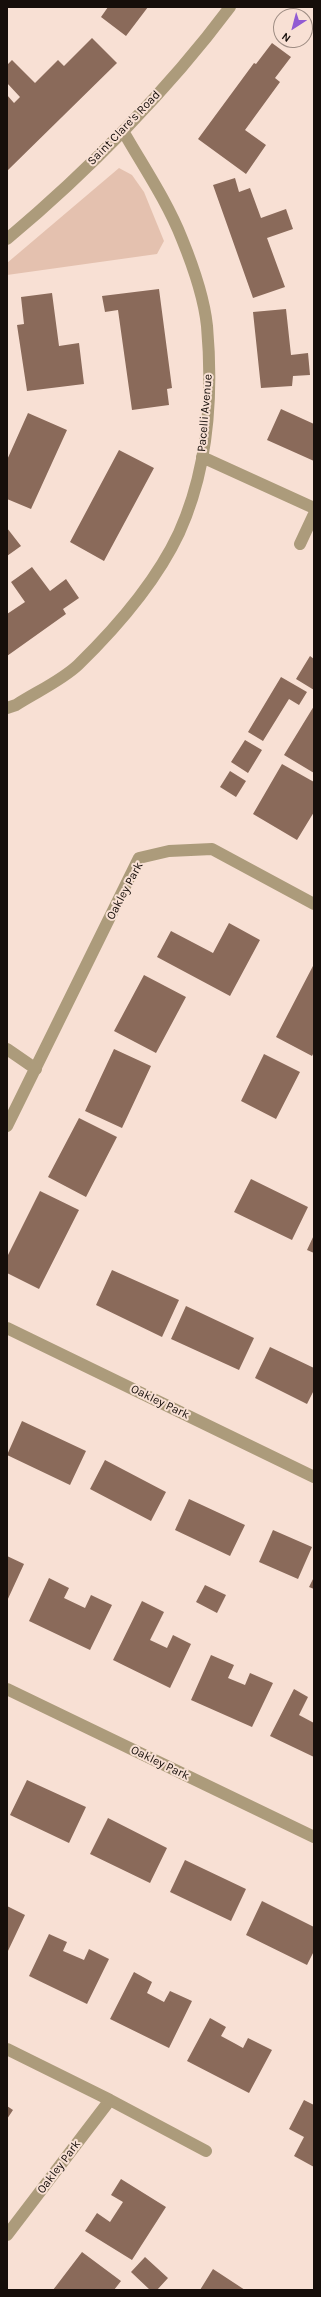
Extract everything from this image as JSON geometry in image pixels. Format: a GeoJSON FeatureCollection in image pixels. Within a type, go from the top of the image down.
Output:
{"type":"FeatureCollection","features":[{"type":"Feature","properties":{"kind":"street","name":"Saint Clare's Road"},"geometry":{"type":"LineString","coordinates":[[7,239],[52,201],[123,131],[209,35],[230,7]]}},
{"type":"Feature","properties":{"kind":"street","name":"Pacelli Avenue"},"geometry":{"type":"LineString","coordinates":[[7,708],[16,705],[76,666],[114,627],[152,580],[179,533],[195,488],[202,457],[205,440],[209,377],[207,324],[195,276],[178,229],[123,131]]}},
{"type":"Feature","properties":{"kind":"street"},"geometry":{"type":"LineString","coordinates":[[202,457],[314,508]]}},
{"type":"Feature","properties":{"kind":"street"},"geometry":{"type":"LineString","coordinates":[[300,544],[314,514]]}},
{"type":"Feature","properties":{"kind":"street","name":"Oakley Park"},"geometry":{"type":"LineString","coordinates":[[7,1126],[139,858],[169,851],[212,849],[314,904]]}},
{"type":"Feature","properties":{"kind":"street"},"geometry":{"type":"LineString","coordinates":[[7,1049],[36,1069]]}},
{"type":"Feature","properties":{"kind":"street","name":"Oakley Park"},"geometry":{"type":"LineString","coordinates":[[7,1328],[314,1477]]}},
{"type":"Feature","properties":{"kind":"street","name":"Oakley Park"},"geometry":{"type":"LineString","coordinates":[[7,1689],[314,1837]]}},
{"type":"Feature","properties":{"kind":"street"},"geometry":{"type":"LineString","coordinates":[[7,2049],[110,2100],[206,2151]]}},
{"type":"Feature","properties":{"kind":"street","name":"Oakley Park"},"geometry":{"type":"LineString","coordinates":[[7,2235],[110,2100]]}},
{"type":"Feature","properties":{"kind":"shaded area"},"geometry":{"type":"Polygon","coordinates":[[[119,168],[132,175],[144,192],[164,241],[157,254],[7,275],[7,263],[119,168]]]}},
{"type":"Feature","properties":{"kind":"building"},"geometry":{"type":"Polygon","coordinates":[[[108,7],[148,7],[126,36],[101,17],[108,7]]]}},
{"type":"Feature","properties":{"kind":"building"},"geometry":{"type":"Polygon","coordinates":[[[92,38],[117,63],[7,171],[7,95],[14,103],[20,97],[7,83],[7,65],[12,60],[35,83],[58,60],[64,66],[92,38]]]}},
{"type":"Feature","properties":{"kind":"building"},"geometry":{"type":"Polygon","coordinates":[[[272,43],[273,48],[279,48],[291,57],[275,78],[280,82],[245,130],[266,145],[246,174],[198,139],[254,63],[256,64],[272,43]]]}},
{"type":"Feature","properties":{"kind":"building"},"geometry":{"type":"Polygon","coordinates":[[[235,178],[239,192],[250,188],[261,218],[286,209],[293,229],[267,238],[285,287],[253,298],[213,185],[235,178]]]}},
{"type":"Feature","properties":{"kind":"building"},"geometry":{"type":"Polygon","coordinates":[[[159,289],[172,388],[167,389],[169,405],[132,410],[118,310],[105,312],[102,296],[159,289]]]}},
{"type":"Feature","properties":{"kind":"building"},"geometry":{"type":"Polygon","coordinates":[[[52,293],[59,346],[79,343],[84,384],[27,391],[17,325],[24,324],[21,297],[52,293]]]}},
{"type":"Feature","properties":{"kind":"building"},"geometry":{"type":"Polygon","coordinates":[[[286,309],[291,355],[308,353],[310,375],[293,376],[292,386],[261,388],[253,312],[286,309]]]}},
{"type":"Feature","properties":{"kind":"building"},"geometry":{"type":"Polygon","coordinates":[[[281,409],[314,424],[314,461],[267,440],[281,409]]]}},
{"type":"Feature","properties":{"kind":"building"},"geometry":{"type":"Polygon","coordinates":[[[28,413],[67,430],[31,509],[7,499],[7,460],[28,413]]]}},
{"type":"Feature","properties":{"kind":"building"},"geometry":{"type":"Polygon","coordinates":[[[119,450],[154,468],[104,561],[70,542],[119,450]]]}},
{"type":"Feature","properties":{"kind":"building"},"geometry":{"type":"Polygon","coordinates":[[[7,528],[21,546],[7,556],[7,528]]]}},
{"type":"Feature","properties":{"kind":"building"},"geometry":{"type":"Polygon","coordinates":[[[32,567],[50,591],[66,579],[79,598],[63,609],[66,614],[7,656],[7,614],[25,602],[11,582],[32,567]]]}},
{"type":"Feature","properties":{"kind":"building"},"geometry":{"type":"Polygon","coordinates":[[[310,656],[314,659],[314,690],[296,679],[310,656]]]}},
{"type":"Feature","properties":{"kind":"building"},"geometry":{"type":"Polygon","coordinates":[[[281,677],[307,692],[299,705],[289,699],[263,741],[248,732],[281,677]]]}},
{"type":"Feature","properties":{"kind":"building"},"geometry":{"type":"Polygon","coordinates":[[[314,706],[314,773],[284,755],[314,706]]]}},
{"type":"Feature","properties":{"kind":"building"},"geometry":{"type":"Polygon","coordinates":[[[245,740],[262,750],[248,773],[231,762],[245,740]]]}},
{"type":"Feature","properties":{"kind":"building"},"geometry":{"type":"Polygon","coordinates":[[[282,764],[314,782],[314,812],[297,840],[253,814],[282,764]]]}},
{"type":"Feature","properties":{"kind":"building"},"geometry":{"type":"Polygon","coordinates":[[[230,771],[246,781],[236,797],[220,787],[230,771]]]}},
{"type":"Feature","properties":{"kind":"building"},"geometry":{"type":"Polygon","coordinates":[[[229,923],[260,940],[230,996],[157,957],[171,931],[213,953],[229,923]]]}},
{"type":"Feature","properties":{"kind":"building"},"geometry":{"type":"Polygon","coordinates":[[[314,964],[314,1052],[312,1056],[276,1037],[314,964]]]}},
{"type":"Feature","properties":{"kind":"building"},"geometry":{"type":"Polygon","coordinates":[[[144,975],[186,997],[156,1053],[114,1031],[144,975]]]}},
{"type":"Feature","properties":{"kind":"building"},"geometry":{"type":"Polygon","coordinates":[[[114,1049],[151,1066],[122,1128],[85,1111],[114,1049]]]}},
{"type":"Feature","properties":{"kind":"building"},"geometry":{"type":"Polygon","coordinates":[[[264,1054],[300,1072],[276,1119],[241,1101],[264,1054]]]}},
{"type":"Feature","properties":{"kind":"building"},"geometry":{"type":"Polygon","coordinates":[[[79,1118],[117,1137],[86,1197],[48,1177],[79,1118]]]}},
{"type":"Feature","properties":{"kind":"building"},"geometry":{"type":"Polygon","coordinates":[[[251,1179],[308,1207],[292,1240],[234,1212],[251,1179]]]}},
{"type":"Feature","properties":{"kind":"building"},"geometry":{"type":"Polygon","coordinates":[[[40,1191],[79,1210],[39,1289],[7,1273],[7,1257],[40,1191]]]}},
{"type":"Feature","properties":{"kind":"building"},"geometry":{"type":"Polygon","coordinates":[[[314,1235],[314,1253],[307,1250],[314,1235]]]}},
{"type":"Feature","properties":{"kind":"building"},"geometry":{"type":"Polygon","coordinates":[[[112,1270],[179,1300],[162,1337],[96,1305],[112,1270]]]}},
{"type":"Feature","properties":{"kind":"building"},"geometry":{"type":"Polygon","coordinates":[[[186,1306],[254,1338],[239,1370],[171,1339],[186,1306]]]}},
{"type":"Feature","properties":{"kind":"building"},"geometry":{"type":"Polygon","coordinates":[[[270,1347],[314,1368],[314,1390],[307,1404],[255,1378],[270,1347]]]}},
{"type":"Feature","properties":{"kind":"building"},"geometry":{"type":"Polygon","coordinates":[[[22,1421],[86,1451],[70,1485],[7,1455],[22,1421]]]}},
{"type":"Feature","properties":{"kind":"building"},"geometry":{"type":"Polygon","coordinates":[[[105,1460],[166,1492],[151,1521],[90,1489],[105,1460]]]}},
{"type":"Feature","properties":{"kind":"building"},"geometry":{"type":"Polygon","coordinates":[[[189,1499],[245,1525],[230,1556],[175,1530],[189,1499]]]}},
{"type":"Feature","properties":{"kind":"building"},"geometry":{"type":"Polygon","coordinates":[[[273,1530],[312,1547],[298,1579],[259,1562],[273,1530]]]}},
{"type":"Feature","properties":{"kind":"building"},"geometry":{"type":"Polygon","coordinates":[[[7,1556],[24,1564],[7,1601],[7,1556]]]}},
{"type":"Feature","properties":{"kind":"building"},"geometry":{"type":"Polygon","coordinates":[[[314,1577],[314,1589],[309,1587],[314,1577]]]}},
{"type":"Feature","properties":{"kind":"building"},"geometry":{"type":"Polygon","coordinates":[[[49,1578],[69,1588],[64,1598],[85,1608],[91,1595],[112,1605],[90,1650],[29,1621],[49,1578]]]}},
{"type":"Feature","properties":{"kind":"building"},"geometry":{"type":"Polygon","coordinates":[[[205,1585],[226,1595],[217,1613],[196,1602],[205,1585]]]}},
{"type":"Feature","properties":{"kind":"building"},"geometry":{"type":"Polygon","coordinates":[[[142,1601],[164,1612],[150,1640],[167,1648],[173,1635],[191,1644],[170,1688],[113,1660],[142,1601]]]}},
{"type":"Feature","properties":{"kind":"building"},"geometry":{"type":"Polygon","coordinates":[[[211,1655],[234,1665],[228,1678],[245,1685],[250,1673],[273,1683],[252,1727],[191,1700],[211,1655]]]}},
{"type":"Feature","properties":{"kind":"building"},"geometry":{"type":"Polygon","coordinates":[[[294,1689],[308,1697],[299,1715],[314,1723],[314,1757],[270,1736],[294,1689]]]}},
{"type":"Feature","properties":{"kind":"building"},"geometry":{"type":"Polygon","coordinates":[[[27,1780],[86,1807],[69,1843],[10,1815],[27,1780]]]}},
{"type":"Feature","properties":{"kind":"building"},"geometry":{"type":"Polygon","coordinates":[[[108,1818],[167,1848],[150,1883],[90,1854],[108,1818]]]}},
{"type":"Feature","properties":{"kind":"building"},"geometry":{"type":"Polygon","coordinates":[[[185,1860],[246,1889],[231,1921],[170,1892],[185,1860]]]}},
{"type":"Feature","properties":{"kind":"building"},"geometry":{"type":"Polygon","coordinates":[[[262,1901],[314,1927],[314,1951],[307,1965],[246,1935],[262,1901]]]}},
{"type":"Feature","properties":{"kind":"building"},"geometry":{"type":"Polygon","coordinates":[[[7,1906],[25,1915],[7,1953],[7,1906]]]}},
{"type":"Feature","properties":{"kind":"building"},"geometry":{"type":"Polygon","coordinates":[[[49,1934],[67,1942],[63,1951],[84,1960],[89,1949],[109,1959],[87,2004],[29,1976],[49,1934]]]}},
{"type":"Feature","properties":{"kind":"building"},"geometry":{"type":"Polygon","coordinates":[[[134,1972],[152,1982],[147,1993],[164,2002],[170,1991],[192,2001],[169,2048],[110,2019],[134,1972]]]}},
{"type":"Feature","properties":{"kind":"building"},"geometry":{"type":"Polygon","coordinates":[[[210,2018],[226,2027],[221,2036],[243,2048],[248,2038],[272,2050],[249,2093],[187,2061],[210,2018]]]}},
{"type":"Feature","properties":{"kind":"building"},"geometry":{"type":"Polygon","coordinates":[[[304,2100],[314,2105],[314,2167],[294,2156],[304,2137],[289,2129],[304,2100]]]}},
{"type":"Feature","properties":{"kind":"building"},"geometry":{"type":"Polygon","coordinates":[[[7,2106],[13,2110],[7,2119],[7,2106]]]}},
{"type":"Feature","properties":{"kind":"building"},"geometry":{"type":"Polygon","coordinates":[[[121,2179],[166,2207],[132,2260],[85,2231],[97,2213],[110,2222],[123,2202],[111,2195],[121,2179]]]}},
{"type":"Feature","properties":{"kind":"building"},"geometry":{"type":"Polygon","coordinates":[[[82,2252],[121,2281],[114,2290],[53,2290],[82,2252]]]}},
{"type":"Feature","properties":{"kind":"building"},"geometry":{"type":"Polygon","coordinates":[[[145,2257],[168,2278],[157,2290],[150,2290],[131,2272],[145,2257]]]}},
{"type":"Feature","properties":{"kind":"building"},"geometry":{"type":"Polygon","coordinates":[[[213,2269],[245,2290],[200,2290],[213,2269]]]}}]}
